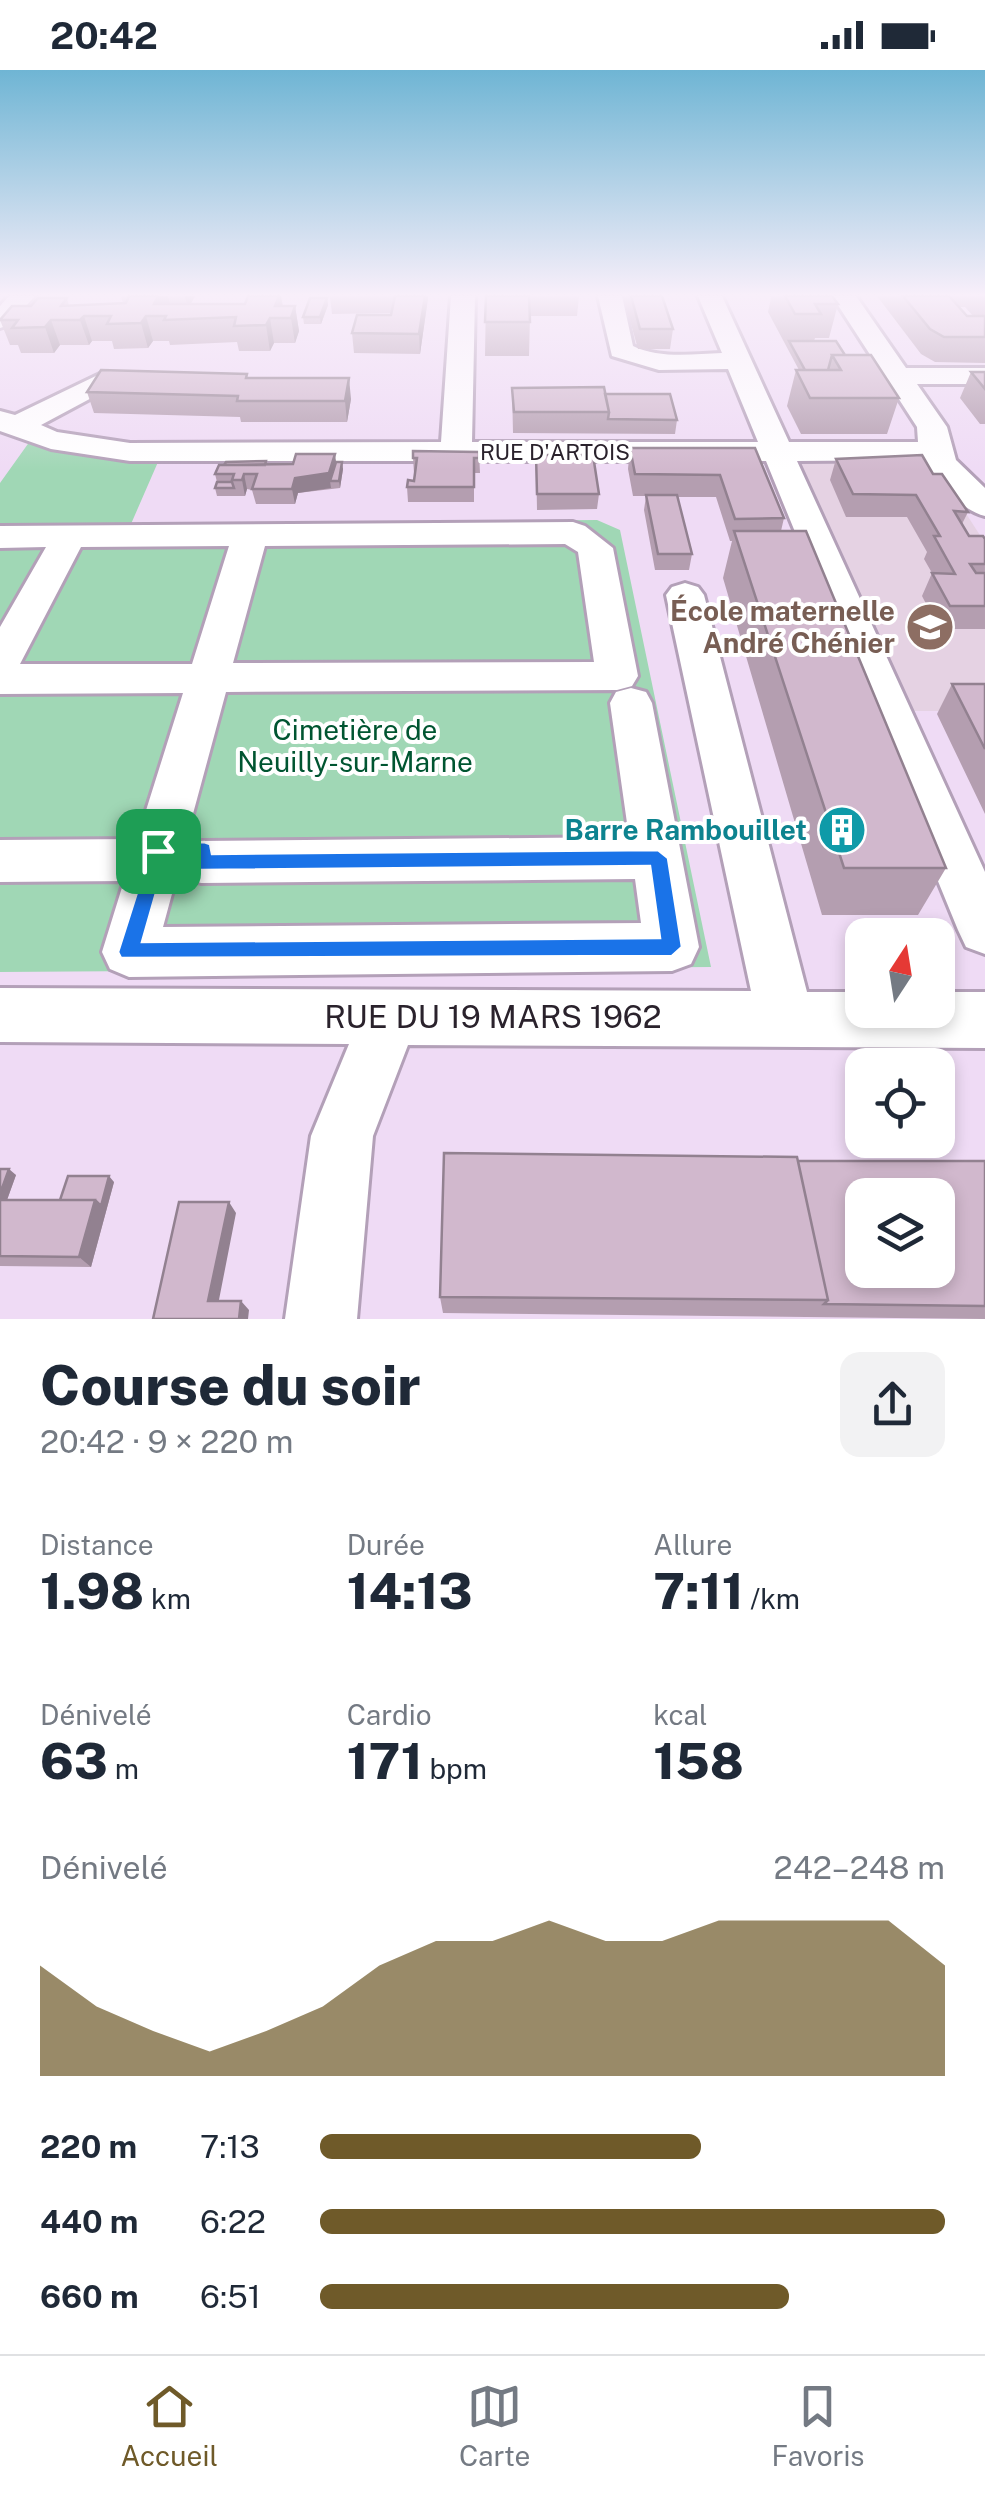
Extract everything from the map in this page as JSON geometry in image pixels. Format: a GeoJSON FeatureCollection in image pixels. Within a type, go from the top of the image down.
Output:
{"type":"FeatureCollection","features":[{"type":"Feature","properties":{"kind":"street"},"geometry":{"type":"LineString","coordinates":[[456,452],[460,354]]}},
{"type":"Feature","properties":{"kind":"street"},"geometry":{"type":"LineString","coordinates":[[626,354],[666,360],[736,361]]}},
{"type":"Feature","properties":{"kind":"street"},"geometry":{"type":"LineString","coordinates":[[733,354],[985,930]]}},
{"type":"Feature","properties":{"kind":"street"},"geometry":{"type":"LineString","coordinates":[[886,354],[932,427],[935,451],[945,470],[985,506]]}},
{"type":"Feature","properties":{"kind":"street"},"geometry":{"type":"LineString","coordinates":[[901,376],[985,376]]}},
{"type":"Feature","properties":{"kind":"street"},"geometry":{"type":"LineString","coordinates":[[7,423],[102,381]]}},
{"type":"Feature","properties":{"kind":"street","name":"RUE D'ARTOIS"},"geometry":{"type":"LineString","coordinates":[[7,423],[51,440],[130,452],[935,451]]}},
{"type":"Feature","properties":{"kind":"street"},"geometry":{"type":"LineString","coordinates":[[0,537],[574,534],[596,548],[618,676],[0,679]]}},
{"type":"Feature","properties":{"kind":"street"},"geometry":{"type":"LineString","coordinates":[[250,536],[208,679],[167,861],[129,952],[672,947],[631,703]]}},
{"type":"Feature","properties":{"kind":"street"},"geometry":{"type":"LineString","coordinates":[[0,663],[69,537]]}},
{"type":"Feature","properties":{"kind":"street"},"geometry":{"type":"LineString","coordinates":[[685,594],[786,1016]]}},
{"type":"Feature","properties":{"kind":"street"},"geometry":{"type":"LineString","coordinates":[[0,861],[658,858]]}},
{"type":"Feature","properties":{"kind":"street","name":"RUE DU 19 MARS 1962"},"geometry":{"type":"LineString","coordinates":[[0,1015],[985,1020]]}},
{"type":"Feature","properties":{"kind":"street"},"geometry":{"type":"LineString","coordinates":[[322,1319],[342,1136],[390,1016]]}},
{"type":"Feature","properties":{"kind":"shaded area","name":"École maternelle André Chénier"},"geometry":{"type":"Polygon","coordinates":[[[797,460],[894,461],[921,465],[945,481],[985,543],[985,711],[913,711],[797,460]]]}},
{"type":"Feature","properties":{"kind":"green space","name":"Cimetière de Neuilly-sur-Marne"},"geometry":{"type":"Polygon","coordinates":[[[30,441],[77,453],[158,462],[131,524],[597,520],[620,530],[711,967],[0,972],[0,483],[30,441]]]}},
{"type":"Feature","properties":{"kind":"building"},"geometry":{"type":"Polygon","coordinates":[[[796,354],[845,355],[832,355],[828,370],[805,370],[796,354]]]}},
{"type":"Feature","properties":{"kind":"building"},"geometry":{"type":"Polygon","coordinates":[[[832,355],[871,355],[899,398],[810,398],[796,370],[841,370],[832,355]]]}},
{"type":"Feature","properties":{"kind":"building"},"geometry":{"type":"Polygon","coordinates":[[[101,370],[247,374],[246,378],[349,378],[345,401],[237,401],[238,396],[87,392],[101,370]]]}},
{"type":"Feature","properties":{"kind":"building"},"geometry":{"type":"Polygon","coordinates":[[[971,372],[985,372],[985,389],[971,372]]]}},
{"type":"Feature","properties":{"kind":"building"},"geometry":{"type":"Polygon","coordinates":[[[604,387],[609,412],[514,412],[512,388],[604,387]]]}},
{"type":"Feature","properties":{"kind":"building"},"geometry":{"type":"Polygon","coordinates":[[[605,394],[670,394],[677,420],[608,419],[605,394]]]}},
{"type":"Feature","properties":{"kind":"building"},"geometry":{"type":"Polygon","coordinates":[[[630,448],[755,448],[784,518],[735,519],[720,475],[635,474],[630,448]]]}},
{"type":"Feature","properties":{"kind":"building"},"geometry":{"type":"Polygon","coordinates":[[[413,451],[479,452],[479,458],[474,458],[474,487],[407,487],[408,480],[414,481],[417,458],[413,458],[413,451]]]}},
{"type":"Feature","properties":{"kind":"building"},"geometry":{"type":"Polygon","coordinates":[[[296,454],[335,454],[329,473],[295,478],[292,489],[252,489],[257,474],[244,474],[242,480],[232,480],[234,474],[215,474],[219,465],[293,464],[296,454]]]}},
{"type":"Feature","properties":{"kind":"building"},"geometry":{"type":"Polygon","coordinates":[[[536,455],[593,455],[599,494],[537,494],[536,455]]]}},
{"type":"Feature","properties":{"kind":"building"},"geometry":{"type":"Polygon","coordinates":[[[922,455],[933,474],[942,474],[968,512],[954,511],[969,536],[985,539],[985,564],[970,564],[976,573],[985,573],[985,606],[950,606],[932,573],[955,574],[934,536],[940,536],[916,495],[853,494],[836,459],[922,455]]]}},
{"type":"Feature","properties":{"kind":"building"},"geometry":{"type":"Polygon","coordinates":[[[266,461],[265,465],[224,465],[226,462],[266,461]]]}},
{"type":"Feature","properties":{"kind":"building"},"geometry":{"type":"Polygon","coordinates":[[[336,462],[342,462],[339,481],[330,481],[336,462]]]}},
{"type":"Feature","properties":{"kind":"building"},"geometry":{"type":"Polygon","coordinates":[[[217,482],[232,482],[234,488],[215,488],[217,482]]]}},
{"type":"Feature","properties":{"kind":"building"},"geometry":{"type":"Polygon","coordinates":[[[646,495],[677,495],[692,554],[658,554],[646,495]]]}},
{"type":"Feature","properties":{"kind":"building"},"geometry":{"type":"Polygon","coordinates":[[[734,531],[806,531],[946,868],[844,868],[734,531]]]}},
{"type":"Feature","properties":{"kind":"building"},"geometry":{"type":"Polygon","coordinates":[[[952,684],[985,684],[985,749],[952,684]]]}},
{"type":"Feature","properties":{"kind":"building"},"geometry":{"type":"Polygon","coordinates":[[[444,1153],[797,1157],[828,1300],[440,1297],[444,1153]]]}},
{"type":"Feature","properties":{"kind":"building"},"geometry":{"type":"Polygon","coordinates":[[[798,1161],[985,1161],[985,1306],[824,1304],[828,1300],[798,1161]]]}},
{"type":"Feature","properties":{"kind":"building"},"geometry":{"type":"Polygon","coordinates":[[[0,1169],[9,1169],[0,1194],[0,1169]]]}},
{"type":"Feature","properties":{"kind":"building"},"geometry":{"type":"Polygon","coordinates":[[[68,1176],[109,1176],[101,1206],[95,1200],[60,1200],[68,1176]]]}},
{"type":"Feature","properties":{"kind":"building"},"geometry":{"type":"Polygon","coordinates":[[[0,1200],[95,1200],[79,1257],[0,1256],[0,1200]]]}},
{"type":"Feature","properties":{"kind":"building"},"geometry":{"type":"Polygon","coordinates":[[[179,1202],[229,1202],[208,1301],[241,1301],[239,1319],[153,1319],[179,1202]]]}},
{"type":"Feature","properties":{"kind":"place","name":"École maternelle André Chénier"},"geometry":{"type":"Point","coordinates":[930,627]}},
{"type":"Feature","properties":{"kind":"place","name":"Barre Rambouillet"},"geometry":{"type":"Point","coordinates":[842,830]}},
{"type":"Feature","properties":{"kind":"route"},"geometry":{"type":"LineString","coordinates":[[204,850],[201,862],[658,858],[672,947],[129,952],[158,851],[204,850]]}}]}
